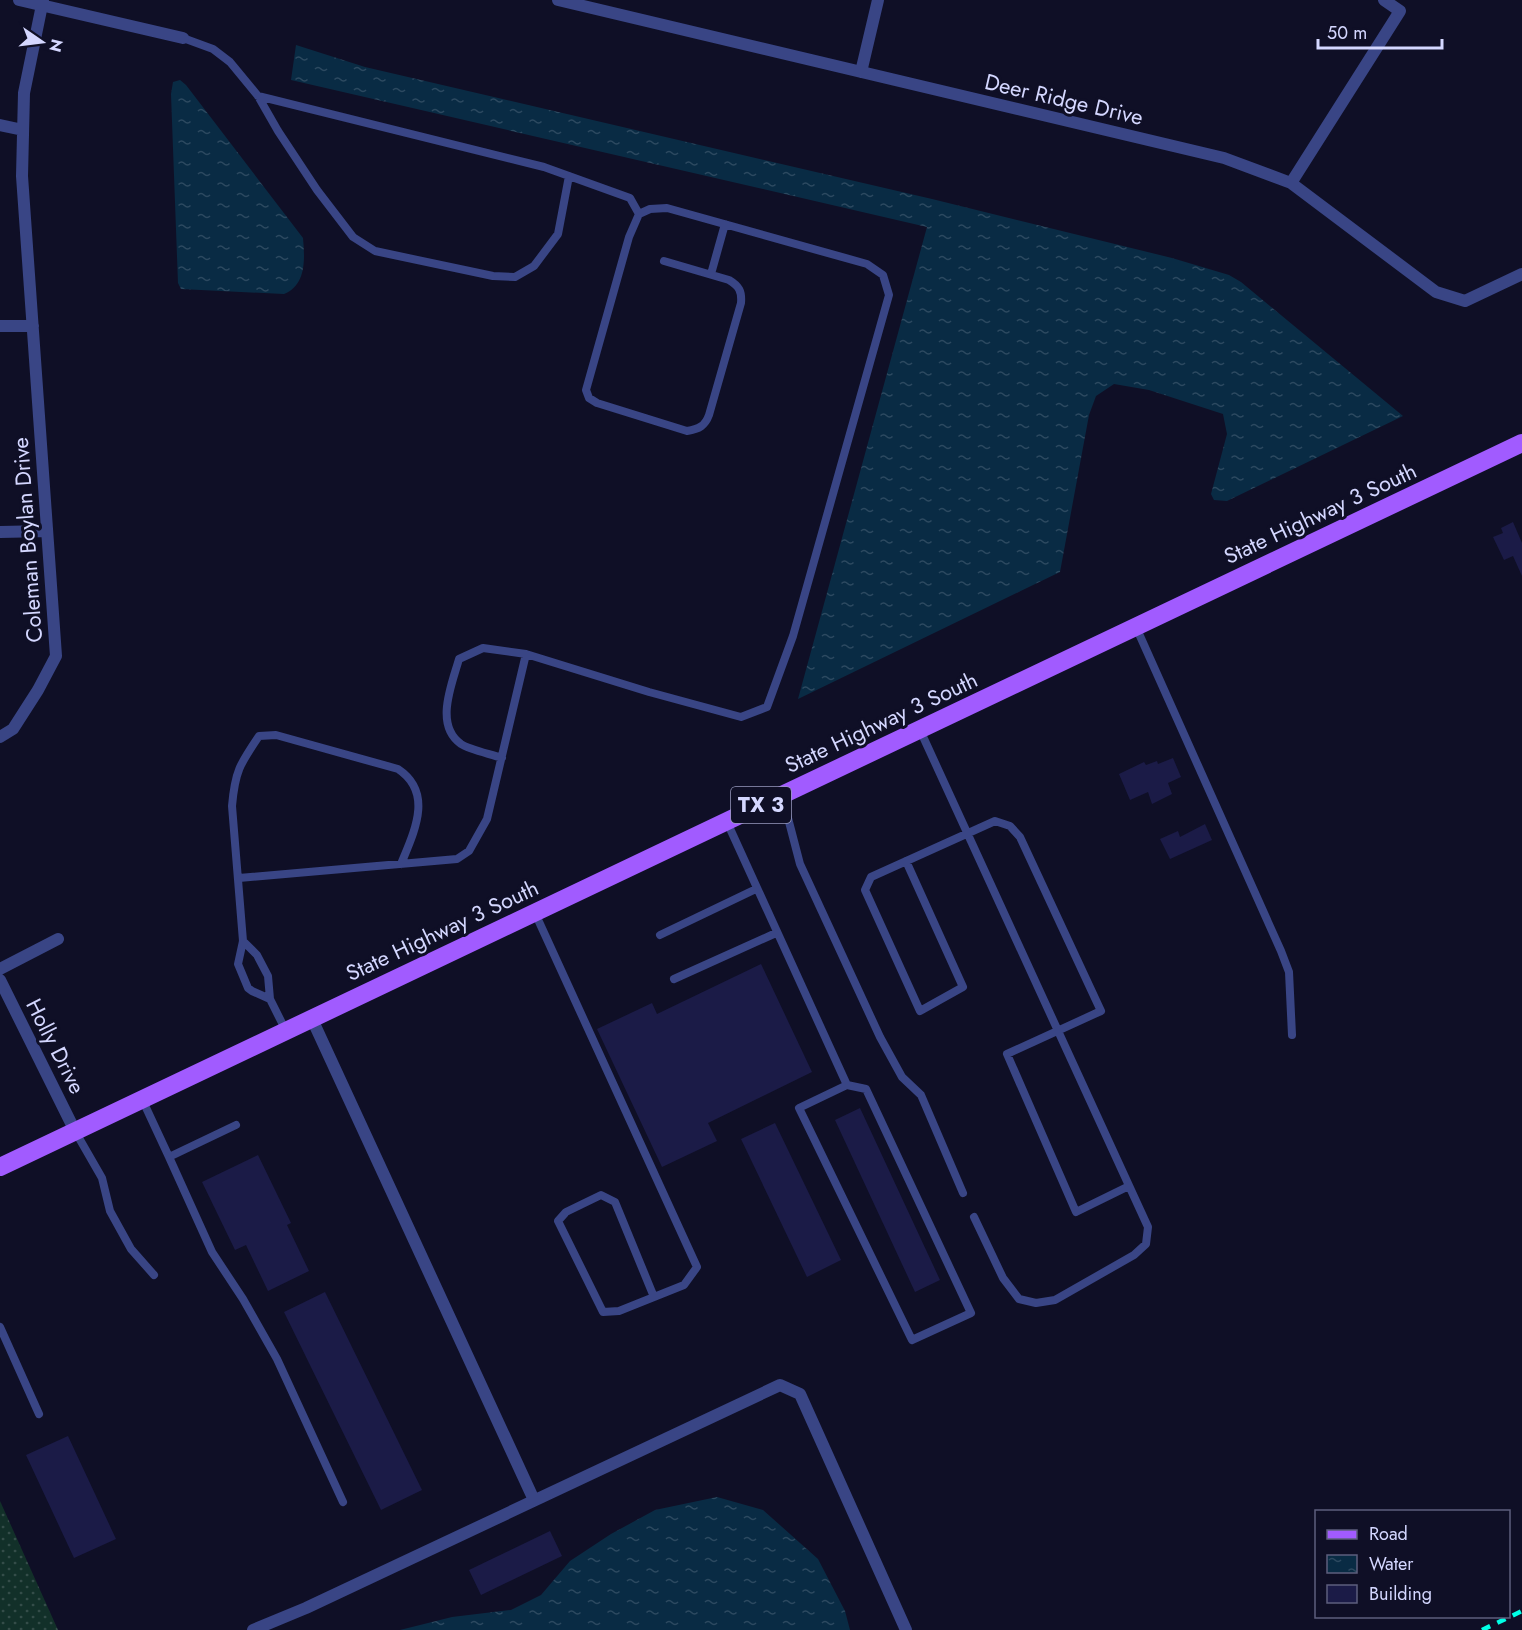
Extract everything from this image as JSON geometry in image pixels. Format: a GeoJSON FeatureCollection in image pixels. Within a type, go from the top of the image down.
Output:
{"type":"FeatureCollection","features":[{"type":"Feature","properties":{"kind":"main road","name":"State Highway 3 South"},"geometry":{"type":"LineString","coordinates":[[0,1167],[1522,443]]}},
{"type":"Feature","properties":{"kind":"street"},"geometry":{"type":"LineString","coordinates":[[19,0],[42,3],[183,38]]}},
{"type":"Feature","properties":{"kind":"street","name":"Deer Ridge Drive"},"geometry":{"type":"LineString","coordinates":[[558,0],[1224,158],[1291,183],[1436,292],[1466,301],[1522,274]]}},
{"type":"Feature","properties":{"kind":"street"},"geometry":{"type":"LineString","coordinates":[[861,72],[878,0]]}},
{"type":"Feature","properties":{"kind":"street"},"geometry":{"type":"LineString","coordinates":[[1291,183],[1400,11],[1384,0]]}},
{"type":"Feature","properties":{"kind":"street","name":"Coleman Boylan Drive"},"geometry":{"type":"LineString","coordinates":[[0,737],[13,729],[56,656],[22,176],[24,93],[42,3]]}},
{"type":"Feature","properties":{"kind":"street"},"geometry":{"type":"LineString","coordinates":[[0,125],[23,130]]}},
{"type":"Feature","properties":{"kind":"street"},"geometry":{"type":"LineString","coordinates":[[0,326],[33,326]]}},
{"type":"Feature","properties":{"kind":"street"},"geometry":{"type":"LineString","coordinates":[[0,532],[47,531]]}},
{"type":"Feature","properties":{"kind":"street"},"geometry":{"type":"LineString","coordinates":[[0,969],[58,939]]}},
{"type":"Feature","properties":{"kind":"street","name":"Holly Drive"},"geometry":{"type":"LineString","coordinates":[[0,980],[75,1131]]}},
{"type":"Feature","properties":{"kind":"street"},"geometry":{"type":"LineString","coordinates":[[312,1019],[534,1500]]}},
{"type":"Feature","properties":{"kind":"street"},"geometry":{"type":"LineString","coordinates":[[253,1630],[306,1608],[780,1385],[800,1394],[906,1630]]}},
{"type":"Feature","properties":{"kind":"lane"},"geometry":{"type":"LineString","coordinates":[[183,38],[213,49],[230,62],[258,96],[284,141],[317,190],[354,237],[375,251],[493,276],[515,278],[534,266],[558,234],[569,176]]}},
{"type":"Feature","properties":{"kind":"lane"},"geometry":{"type":"LineString","coordinates":[[258,96],[544,167],[630,198],[639,214]]}},
{"type":"Feature","properties":{"kind":"lane"},"geometry":{"type":"LineString","coordinates":[[502,758],[461,744],[447,726],[447,699],[459,659],[483,648],[526,654],[649,692],[741,717],[767,707],[793,636],[889,295],[883,275],[867,264],[667,208],[650,209],[639,214],[629,237],[586,390],[589,398],[597,403],[687,431],[698,430],[706,423],[742,294],[738,285],[729,280],[664,261]]}},
{"type":"Feature","properties":{"kind":"lane"},"geometry":{"type":"LineString","coordinates":[[711,274],[725,224]]}},
{"type":"Feature","properties":{"kind":"lane"},"geometry":{"type":"LineString","coordinates":[[1137,627],[1289,972],[1292,1035]]}},
{"type":"Feature","properties":{"kind":"lane"},"geometry":{"type":"LineString","coordinates":[[239,878],[456,859],[469,851],[487,819],[526,654]]}},
{"type":"Feature","properties":{"kind":"lane"},"geometry":{"type":"LineString","coordinates":[[920,730],[1148,1227],[1146,1244],[1134,1255],[1055,1300],[1036,1303],[1019,1299],[1003,1278],[975,1217]]}},
{"type":"Feature","properties":{"kind":"lane"},"geometry":{"type":"LineString","coordinates":[[270,999],[248,988],[238,964],[243,941],[232,806],[234,785],[240,764],[259,736],[276,735],[398,769],[406,774],[419,798],[418,817],[415,831],[400,864]]}},
{"type":"Feature","properties":{"kind":"lane"},"geometry":{"type":"LineString","coordinates":[[782,795],[800,864],[880,1037],[902,1077],[921,1095],[963,1193]]}},
{"type":"Feature","properties":{"kind":"lane"},"geometry":{"type":"LineString","coordinates":[[906,861],[963,987],[920,1011],[865,890],[871,877],[967,833],[995,821],[1010,826],[1020,837],[1101,1011],[1007,1054],[1076,1212],[1129,1186]]}},
{"type":"Feature","properties":{"kind":"lane"},"geometry":{"type":"LineString","coordinates":[[727,822],[847,1084]]}},
{"type":"Feature","properties":{"kind":"lane"},"geometry":{"type":"LineString","coordinates":[[660,935],[756,889]]}},
{"type":"Feature","properties":{"kind":"lane"},"geometry":{"type":"LineString","coordinates":[[534,913],[697,1267],[684,1285],[654,1297],[619,1311],[603,1312],[558,1221],[566,1212],[601,1195],[615,1202],[654,1297]]}},
{"type":"Feature","properties":{"kind":"lane"},"geometry":{"type":"LineString","coordinates":[[674,979],[776,933]]}},
{"type":"Feature","properties":{"kind":"lane"},"geometry":{"type":"LineString","coordinates":[[243,941],[257,955],[268,976],[270,999],[286,1031]]}},
{"type":"Feature","properties":{"kind":"lane"},"geometry":{"type":"LineString","coordinates":[[847,1084],[866,1089],[971,1313],[912,1340],[799,1108],[847,1084]]}},
{"type":"Feature","properties":{"kind":"lane"},"geometry":{"type":"LineString","coordinates":[[142,1099],[212,1252],[278,1359],[344,1502]]}},
{"type":"Feature","properties":{"kind":"lane"},"geometry":{"type":"LineString","coordinates":[[169,1157],[236,1125]]}},
{"type":"Feature","properties":{"kind":"lane"},"geometry":{"type":"LineString","coordinates":[[75,1131],[102,1178],[111,1211],[131,1249],[154,1275]]}},
{"type":"Feature","properties":{"kind":"lane"},"geometry":{"type":"LineString","coordinates":[[0,1327],[39,1414]]}},
{"type":"Feature","properties":{"kind":"green space"},"geometry":{"type":"Polygon","coordinates":[[[0,1501],[58,1630],[0,1630],[0,1501]]]}},
{"type":"Feature","properties":{"kind":"water"},"geometry":{"type":"Polygon","coordinates":[[[296,45],[365,67],[932,199],[1172,258],[1229,275],[1241,282],[1403,416],[1227,501],[1214,500],[1211,494],[1227,434],[1223,414],[1149,390],[1114,384],[1096,396],[1089,415],[1060,572],[798,699],[927,227],[291,80],[296,45]]]}},
{"type":"Feature","properties":{"kind":"water"},"geometry":{"type":"Polygon","coordinates":[[[180,80],[303,238],[304,263],[300,278],[297,285],[284,294],[181,289],[178,283],[171,94],[173,82],[180,80]]]}},
{"type":"Feature","properties":{"kind":"water"},"geometry":{"type":"Polygon","coordinates":[[[717,1497],[763,1510],[818,1559],[845,1611],[850,1630],[400,1630],[452,1617],[511,1610],[541,1595],[570,1561],[611,1534],[655,1510],[717,1497]]]}},
{"type":"Feature","properties":{"kind":"building"},"geometry":{"type":"Polygon","coordinates":[[[1513,522],[1522,543],[1522,576],[1513,556],[1504,560],[1493,537],[1503,533],[1501,528],[1513,522]]]}},
{"type":"Feature","properties":{"kind":"building"},"geometry":{"type":"Polygon","coordinates":[[[1173,758],[1181,777],[1168,783],[1172,794],[1152,804],[1148,792],[1130,800],[1119,774],[1144,762],[1146,765],[1157,761],[1158,764],[1173,758]]]}},
{"type":"Feature","properties":{"kind":"building"},"geometry":{"type":"Polygon","coordinates":[[[1205,824],[1212,840],[1170,859],[1160,839],[1178,831],[1180,837],[1205,824]]]}},
{"type":"Feature","properties":{"kind":"building"},"geometry":{"type":"Polygon","coordinates":[[[761,964],[812,1072],[708,1123],[717,1141],[662,1167],[597,1029],[652,1003],[657,1014],[761,964]]]}},
{"type":"Feature","properties":{"kind":"building"},"geometry":{"type":"Polygon","coordinates":[[[860,1108],[940,1280],[915,1292],[835,1120],[860,1108]]]}},
{"type":"Feature","properties":{"kind":"building"},"geometry":{"type":"Polygon","coordinates":[[[775,1123],[841,1260],[807,1277],[741,1139],[775,1123]]]}},
{"type":"Feature","properties":{"kind":"building"},"geometry":{"type":"Polygon","coordinates":[[[258,1155],[291,1223],[287,1225],[309,1271],[268,1291],[246,1245],[235,1250],[202,1182],[258,1155]]]}},
{"type":"Feature","properties":{"kind":"building"},"geometry":{"type":"Polygon","coordinates":[[[325,1292],[422,1490],[381,1510],[284,1312],[325,1292]]]}},
{"type":"Feature","properties":{"kind":"building"},"geometry":{"type":"Polygon","coordinates":[[[68,1436],[116,1539],[74,1558],[26,1455],[68,1436]]]}},
{"type":"Feature","properties":{"kind":"building"},"geometry":{"type":"Polygon","coordinates":[[[550,1531],[562,1556],[481,1595],[469,1570],[550,1531]]]}},
{"type":"Feature","properties":{"kind":"railway"},"geometry":{"type":"LineString","coordinates":[[1510,1617],[1522,1611]]}},
{"type":"Feature","properties":{"kind":"railway"},"geometry":{"type":"LineString","coordinates":[[1482,1630],[1507,1618]]}}]}
